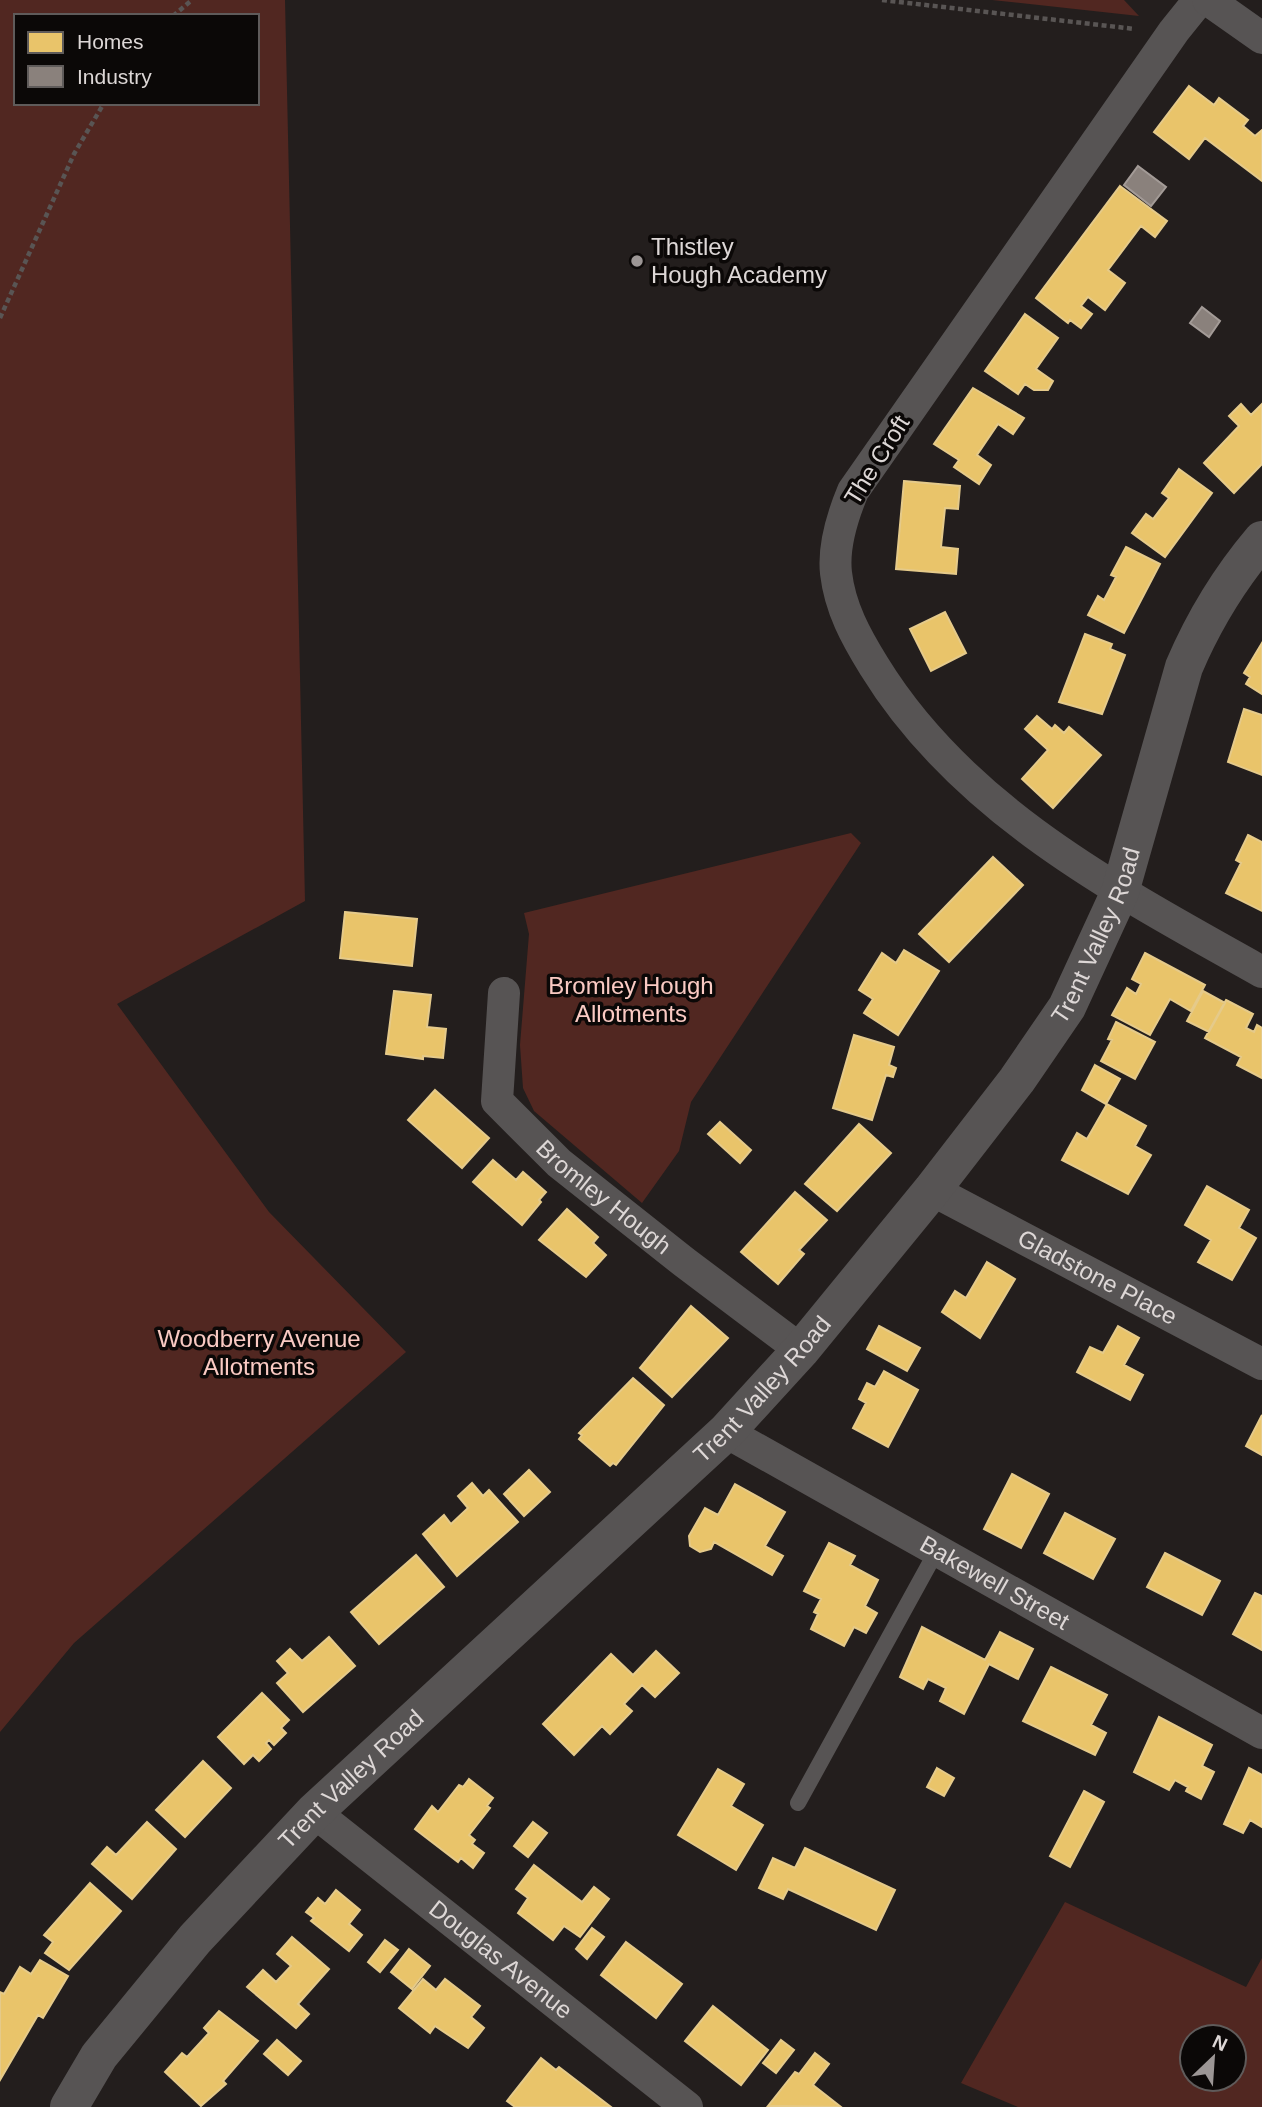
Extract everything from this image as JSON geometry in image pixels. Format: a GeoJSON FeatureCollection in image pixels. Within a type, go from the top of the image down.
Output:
{"type":"FeatureCollection","features":[{"type":"Feature","properties":{"kind":"street","name":"The Croft"},"geometry":{"type":"LineString","coordinates":[[1199,0],[1174,31],[853,491],[843,516],[836,571],[842,601],[853,632],[891,694],[935,747],[1006,812],[1120,892],[1262,972]]}},
{"type":"Feature","properties":{"kind":"street"},"geometry":{"type":"LineString","coordinates":[[1208,0],[1262,38]]}},
{"type":"Feature","properties":{"kind":"street","name":"Trent Valley Road"},"geometry":{"type":"LineString","coordinates":[[69,2107],[99,2056],[186,1949],[314,1812],[726,1432],[801,1350],[932,1190],[1017,1080],[1067,1007],[1120,892],[1184,667],[1220,595],[1262,540]]}},
{"type":"Feature","properties":{"kind":"street","name":"Bromley Hough"},"geometry":{"type":"LineString","coordinates":[[504,993],[497,1101],[559,1163],[801,1350]]}},
{"type":"Feature","properties":{"kind":"street","name":"Gladstone Place"},"geometry":{"type":"LineString","coordinates":[[932,1190],[1262,1364]]}},
{"type":"Feature","properties":{"kind":"street","name":"Bakewell Street"},"geometry":{"type":"LineString","coordinates":[[726,1432],[1262,1733]]}},
{"type":"Feature","properties":{"kind":"street","name":"Douglas Avenue"},"geometry":{"type":"LineString","coordinates":[[314,1812],[687,2107]]}},
{"type":"Feature","properties":{"kind":"lane"},"geometry":{"type":"LineString","coordinates":[[798,1803],[936,1552]]}},
{"type":"Feature","properties":{"kind":"path"},"geometry":{"type":"LineString","coordinates":[[175,14],[192,0]]}},
{"type":"Feature","properties":{"kind":"path"},"geometry":{"type":"LineString","coordinates":[[882,0],[1151,31],[1174,31]]}},
{"type":"Feature","properties":{"kind":"path"},"geometry":{"type":"LineString","coordinates":[[0,318],[74,154],[103,105]]}},
{"type":"Feature","properties":{"kind":"green space","name":"Woodberry Avenue Allotments"},"geometry":{"type":"Polygon","coordinates":[[[0,0],[285,0],[305,901],[117,1004],[269,1212],[406,1352],[74,1643],[0,1732],[0,0]]]}},
{"type":"Feature","properties":{"kind":"green space"},"geometry":{"type":"Polygon","coordinates":[[[992,0],[1124,0],[1139,16],[992,0]]]}},
{"type":"Feature","properties":{"kind":"green space","name":"Bromley Hough Allotments"},"geometry":{"type":"Polygon","coordinates":[[[851,833],[861,843],[691,1102],[679,1151],[642,1203],[534,1111],[523,1088],[520,1045],[529,934],[524,913],[851,833]]]}},
{"type":"Feature","properties":{"kind":"green space"},"geometry":{"type":"Polygon","coordinates":[[[1065,1902],[1246,1987],[1262,1958],[1262,2107],[1018,2107],[961,2083],[1065,1902]]]}},
{"type":"Feature","properties":{"kind":"building: Homes"},"geometry":{"type":"Polygon","coordinates":[[[1189,86],[1214,105],[1219,98],[1248,120],[1243,126],[1255,136],[1262,130],[1262,181],[1205,138],[1189,159],[1154,132],[1189,86]]]}},
{"type":"Feature","properties":{"kind":"building: Homes"},"geometry":{"type":"Polygon","coordinates":[[[1120,186],[1167,221],[1155,237],[1141,226],[1108,270],[1125,283],[1105,310],[1088,297],[1081,306],[1092,314],[1081,328],[1070,320],[1068,323],[1036,298],[1120,186]]]}},
{"type":"Feature","properties":{"kind":"building: Homes"},"geometry":{"type":"Polygon","coordinates":[[[1025,314],[1058,338],[1036,369],[1053,381],[1048,390],[1034,390],[1025,384],[1018,394],[985,371],[1025,314]]]}},
{"type":"Feature","properties":{"kind":"building: Homes"},"geometry":{"type":"Polygon","coordinates":[[[973,388],[1024,418],[1013,434],[998,424],[977,455],[991,465],[979,484],[954,467],[959,460],[934,444],[973,388]]]}},
{"type":"Feature","properties":{"kind":"building: Homes"},"geometry":{"type":"Polygon","coordinates":[[[1241,404],[1251,415],[1262,404],[1262,464],[1234,493],[1204,463],[1239,426],[1229,416],[1241,404]]]}},
{"type":"Feature","properties":{"kind":"building: Homes"},"geometry":{"type":"Polygon","coordinates":[[[1179,469],[1212,493],[1165,557],[1132,533],[1146,514],[1153,519],[1169,498],[1162,493],[1179,469]]]}},
{"type":"Feature","properties":{"kind":"building: Homes"},"geometry":{"type":"Polygon","coordinates":[[[904,481],[960,486],[958,509],[945,508],[941,547],[958,549],[956,574],[896,569],[904,481]]]}},
{"type":"Feature","properties":{"kind":"building: Homes"},"geometry":{"type":"Polygon","coordinates":[[[1126,547],[1160,564],[1124,633],[1088,615],[1098,596],[1104,600],[1116,577],[1111,575],[1126,547]]]}},
{"type":"Feature","properties":{"kind":"building: Homes"},"geometry":{"type":"Polygon","coordinates":[[[945,612],[966,653],[931,671],[910,629],[945,612]]]}},
{"type":"Feature","properties":{"kind":"building: Homes"},"geometry":{"type":"Polygon","coordinates":[[[1085,634],[1112,644],[1110,649],[1125,655],[1102,714],[1059,702],[1085,634]]]}},
{"type":"Feature","properties":{"kind":"building: Homes"},"geometry":{"type":"Polygon","coordinates":[[[1262,643],[1262,694],[1246,684],[1250,677],[1244,673],[1262,643]]]}},
{"type":"Feature","properties":{"kind":"building: Homes"},"geometry":{"type":"Polygon","coordinates":[[[1244,709],[1262,715],[1262,775],[1228,762],[1244,709]]]}},
{"type":"Feature","properties":{"kind":"building: Homes"},"geometry":{"type":"Polygon","coordinates":[[[1037,716],[1052,729],[1055,725],[1064,733],[1069,727],[1101,755],[1053,808],[1022,779],[1048,750],[1025,729],[1037,716]]]}},
{"type":"Feature","properties":{"kind":"building: Homes"},"geometry":{"type":"Polygon","coordinates":[[[1248,835],[1262,842],[1262,911],[1226,893],[1241,863],[1236,860],[1248,835]]]}},
{"type":"Feature","properties":{"kind":"building: Homes"},"geometry":{"type":"Polygon","coordinates":[[[993,857],[1023,885],[949,962],[919,934],[993,857]]]}},
{"type":"Feature","properties":{"kind":"building: Homes"},"geometry":{"type":"Polygon","coordinates":[[[345,912],[417,919],[412,966],[340,958],[345,912]]]}},
{"type":"Feature","properties":{"kind":"building: Homes"},"geometry":{"type":"Polygon","coordinates":[[[904,950],[939,971],[898,1035],[864,1013],[873,999],[859,990],[882,953],[896,963],[904,950]]]}},
{"type":"Feature","properties":{"kind":"building: Homes"},"geometry":{"type":"Polygon","coordinates":[[[1145,953],[1205,985],[1191,1011],[1170,999],[1150,1035],[1112,1015],[1127,988],[1136,994],[1141,984],[1132,979],[1145,953]]]}},
{"type":"Feature","properties":{"kind":"building: Homes"},"geometry":{"type":"Polygon","coordinates":[[[394,991],[431,995],[427,1027],[446,1029],[443,1058],[423,1056],[423,1059],[386,1054],[394,991]]]}},
{"type":"Feature","properties":{"kind":"building: Homes"},"geometry":{"type":"Polygon","coordinates":[[[1203,991],[1225,1003],[1209,1032],[1187,1021],[1203,991]]]}},
{"type":"Feature","properties":{"kind":"building: Homes"},"geometry":{"type":"Polygon","coordinates":[[[1226,1000],[1253,1014],[1246,1028],[1254,1032],[1257,1025],[1262,1028],[1262,1078],[1237,1065],[1241,1057],[1205,1038],[1226,1000]]]}},
{"type":"Feature","properties":{"kind":"building: Homes"},"geometry":{"type":"Polygon","coordinates":[[[1116,1022],[1155,1042],[1135,1079],[1101,1061],[1112,1040],[1108,1039],[1116,1022]]]}},
{"type":"Feature","properties":{"kind":"building: Homes"},"geometry":{"type":"Polygon","coordinates":[[[854,1035],[894,1047],[889,1065],[896,1068],[893,1077],[886,1075],[872,1120],[833,1108],[854,1035]]]}},
{"type":"Feature","properties":{"kind":"building: Homes"},"geometry":{"type":"Polygon","coordinates":[[[1095,1065],[1120,1079],[1106,1104],[1082,1090],[1095,1065]]]}},
{"type":"Feature","properties":{"kind":"building: Homes"},"geometry":{"type":"Polygon","coordinates":[[[435,1090],[489,1138],[462,1168],[408,1120],[435,1090]]]}},
{"type":"Feature","properties":{"kind":"building: Homes"},"geometry":{"type":"Polygon","coordinates":[[[1107,1104],[1146,1126],[1135,1146],[1151,1155],[1128,1194],[1062,1160],[1077,1133],[1087,1139],[1107,1104]]]}},
{"type":"Feature","properties":{"kind":"building: Homes"},"geometry":{"type":"Polygon","coordinates":[[[720,1122],[751,1150],[740,1163],[708,1134],[720,1122]]]}},
{"type":"Feature","properties":{"kind":"building: Homes"},"geometry":{"type":"Polygon","coordinates":[[[859,1124],[891,1153],[837,1211],[805,1184],[859,1124]]]}},
{"type":"Feature","properties":{"kind":"building: Homes"},"geometry":{"type":"Polygon","coordinates":[[[493,1160],[516,1180],[523,1172],[546,1192],[522,1225],[473,1182],[493,1160]]]}},
{"type":"Feature","properties":{"kind":"building: Homes"},"geometry":{"type":"Polygon","coordinates":[[[1207,1186],[1249,1210],[1239,1228],[1256,1238],[1232,1280],[1198,1262],[1211,1240],[1185,1225],[1207,1186]]]}},
{"type":"Feature","properties":{"kind":"building: Homes"},"geometry":{"type":"Polygon","coordinates":[[[795,1192],[827,1220],[799,1250],[804,1254],[778,1284],[741,1252],[795,1192]]]}},
{"type":"Feature","properties":{"kind":"building: Homes"},"geometry":{"type":"Polygon","coordinates":[[[567,1209],[598,1237],[593,1243],[606,1255],[586,1277],[539,1240],[567,1209]]]}},
{"type":"Feature","properties":{"kind":"building: Homes"},"geometry":{"type":"Polygon","coordinates":[[[987,1262],[1015,1279],[980,1338],[942,1312],[955,1291],[966,1298],[987,1262]]]}},
{"type":"Feature","properties":{"kind":"building: Homes"},"geometry":{"type":"Polygon","coordinates":[[[691,1306],[728,1338],[672,1397],[640,1368],[691,1306]]]}},
{"type":"Feature","properties":{"kind":"building: Homes"},"geometry":{"type":"Polygon","coordinates":[[[879,1326],[920,1348],[907,1371],[867,1349],[879,1326]]]}},
{"type":"Feature","properties":{"kind":"building: Homes"},"geometry":{"type":"Polygon","coordinates":[[[1118,1326],[1139,1338],[1124,1365],[1143,1375],[1130,1400],[1077,1372],[1090,1347],[1103,1353],[1118,1326]]]}},
{"type":"Feature","properties":{"kind":"building: Homes"},"geometry":{"type":"Polygon","coordinates":[[[884,1371],[918,1390],[888,1447],[853,1428],[866,1403],[859,1399],[867,1383],[875,1387],[884,1371]]]}},
{"type":"Feature","properties":{"kind":"building: Homes"},"geometry":{"type":"Polygon","coordinates":[[[633,1378],[664,1405],[616,1465],[613,1463],[610,1466],[579,1439],[582,1435],[579,1433],[633,1378]]]}},
{"type":"Feature","properties":{"kind":"building: Homes"},"geometry":{"type":"Polygon","coordinates":[[[1262,1415],[1262,1455],[1246,1446],[1262,1415]]]}},
{"type":"Feature","properties":{"kind":"building: Homes"},"geometry":{"type":"Polygon","coordinates":[[[529,1470],[550,1492],[524,1516],[504,1494],[529,1470]]]}},
{"type":"Feature","properties":{"kind":"building: Homes"},"geometry":{"type":"Polygon","coordinates":[[[1012,1474],[1049,1494],[1021,1548],[984,1529],[1012,1474]]]}},
{"type":"Feature","properties":{"kind":"building: Homes"},"geometry":{"type":"Polygon","coordinates":[[[472,1483],[483,1496],[489,1490],[518,1522],[457,1576],[423,1534],[444,1515],[451,1524],[468,1508],[458,1496],[472,1483]]]}},
{"type":"Feature","properties":{"kind":"building: Homes"},"geometry":{"type":"Polygon","coordinates":[[[735,1484],[785,1512],[765,1546],[783,1556],[772,1575],[714,1542],[711,1549],[700,1552],[690,1546],[689,1536],[705,1508],[718,1515],[735,1484]]]}},
{"type":"Feature","properties":{"kind":"building: Homes"},"geometry":{"type":"Polygon","coordinates":[[[1065,1513],[1115,1539],[1093,1579],[1044,1553],[1065,1513]]]}},
{"type":"Feature","properties":{"kind":"building: Homes"},"geometry":{"type":"Polygon","coordinates":[[[829,1543],[855,1556],[850,1565],[878,1580],[865,1606],[877,1613],[866,1633],[854,1627],[844,1646],[811,1629],[818,1614],[814,1612],[821,1599],[804,1591],[829,1543]]]}},
{"type":"Feature","properties":{"kind":"building: Homes"},"geometry":{"type":"Polygon","coordinates":[[[1165,1553],[1220,1581],[1202,1615],[1147,1587],[1165,1553]]]}},
{"type":"Feature","properties":{"kind":"building: Homes"},"geometry":{"type":"Polygon","coordinates":[[[416,1555],[444,1587],[379,1644],[351,1612],[416,1555]]]}},
{"type":"Feature","properties":{"kind":"building: Homes"},"geometry":{"type":"Polygon","coordinates":[[[1255,1593],[1262,1596],[1262,1650],[1233,1634],[1255,1593]]]}},
{"type":"Feature","properties":{"kind":"building: Homes"},"geometry":{"type":"Polygon","coordinates":[[[922,1627],[985,1660],[1000,1632],[1033,1649],[1018,1679],[989,1664],[964,1714],[940,1701],[946,1688],[928,1679],[923,1689],[900,1677],[922,1627]]]}},
{"type":"Feature","properties":{"kind":"building: Homes"},"geometry":{"type":"Polygon","coordinates":[[[329,1637],[355,1666],[303,1712],[277,1683],[288,1673],[277,1661],[290,1649],[302,1661],[329,1637]]]}},
{"type":"Feature","properties":{"kind":"building: Homes"},"geometry":{"type":"Polygon","coordinates":[[[656,1651],[679,1673],[655,1697],[642,1685],[624,1704],[632,1711],[610,1734],[602,1726],[574,1755],[543,1724],[611,1654],[633,1675],[656,1651]]]}},
{"type":"Feature","properties":{"kind":"building: Homes"},"geometry":{"type":"Polygon","coordinates":[[[1051,1667],[1107,1695],[1091,1725],[1106,1733],[1095,1755],[1023,1721],[1051,1667]]]}},
{"type":"Feature","properties":{"kind":"building: Homes"},"geometry":{"type":"Polygon","coordinates":[[[262,1693],[289,1720],[281,1728],[286,1733],[274,1745],[269,1740],[266,1743],[271,1749],[259,1761],[253,1755],[244,1764],[218,1737],[262,1693]]]}},
{"type":"Feature","properties":{"kind":"building: Homes"},"geometry":{"type":"Polygon","coordinates":[[[1159,1717],[1212,1745],[1202,1766],[1214,1772],[1201,1799],[1186,1791],[1188,1787],[1175,1780],[1169,1790],[1134,1772],[1159,1717]]]}},
{"type":"Feature","properties":{"kind":"building: Homes"},"geometry":{"type":"Polygon","coordinates":[[[203,1761],[231,1788],[185,1837],[156,1810],[203,1761]]]}},
{"type":"Feature","properties":{"kind":"building: Homes"},"geometry":{"type":"Polygon","coordinates":[[[937,1768],[954,1778],[944,1796],[927,1787],[937,1768]]]}},
{"type":"Feature","properties":{"kind":"building: Homes"},"geometry":{"type":"Polygon","coordinates":[[[1249,1768],[1262,1775],[1262,1827],[1250,1820],[1243,1833],[1224,1824],[1249,1768]]]}},
{"type":"Feature","properties":{"kind":"building: Homes"},"geometry":{"type":"Polygon","coordinates":[[[718,1769],[744,1784],[731,1806],[763,1825],[736,1870],[678,1835],[718,1769]]]}},
{"type":"Feature","properties":{"kind":"building: Homes"},"geometry":{"type":"Polygon","coordinates":[[[469,1779],[493,1798],[487,1806],[490,1808],[469,1835],[475,1840],[472,1844],[484,1853],[473,1868],[461,1858],[458,1862],[415,1829],[432,1806],[438,1812],[459,1785],[463,1787],[469,1779]]]}},
{"type":"Feature","properties":{"kind":"building: Homes"},"geometry":{"type":"Polygon","coordinates":[[[1084,1791],[1104,1802],[1070,1867],[1050,1856],[1084,1791]]]}},
{"type":"Feature","properties":{"kind":"building: Homes"},"geometry":{"type":"Polygon","coordinates":[[[147,1822],[176,1849],[132,1899],[92,1864],[107,1847],[116,1855],[147,1822]]]}},
{"type":"Feature","properties":{"kind":"building: Homes"},"geometry":{"type":"Polygon","coordinates":[[[533,1822],[547,1833],[528,1857],[514,1846],[533,1822]]]}},
{"type":"Feature","properties":{"kind":"building: Homes"},"geometry":{"type":"Polygon","coordinates":[[[805,1848],[895,1890],[876,1930],[788,1889],[783,1899],[759,1888],[773,1858],[795,1868],[805,1848]]]}},
{"type":"Feature","properties":{"kind":"building: Homes"},"geometry":{"type":"Polygon","coordinates":[[[534,1865],[582,1902],[594,1887],[609,1899],[580,1937],[564,1926],[553,1940],[518,1913],[528,1898],[516,1889],[534,1865]]]}},
{"type":"Feature","properties":{"kind":"building: Homes"},"geometry":{"type":"Polygon","coordinates":[[[90,1883],[121,1911],[69,1970],[45,1953],[53,1942],[44,1935],[90,1883]]]}},
{"type":"Feature","properties":{"kind":"building: Homes"},"geometry":{"type":"Polygon","coordinates":[[[336,1890],[360,1910],[349,1924],[362,1935],[349,1951],[311,1921],[314,1918],[306,1912],[318,1898],[325,1904],[336,1890]]]}},
{"type":"Feature","properties":{"kind":"building: Homes"},"geometry":{"type":"Polygon","coordinates":[[[592,1928],[604,1937],[587,1959],[576,1949],[592,1928]]]}},
{"type":"Feature","properties":{"kind":"building: Homes"},"geometry":{"type":"Polygon","coordinates":[[[292,1937],[329,1969],[298,2004],[309,2014],[296,2028],[247,1987],[263,1970],[276,1982],[291,1966],[277,1954],[292,1937]]]}},
{"type":"Feature","properties":{"kind":"building: Homes"},"geometry":{"type":"Polygon","coordinates":[[[385,1940],[398,1950],[380,1972],[368,1962],[385,1940]]]}},
{"type":"Feature","properties":{"kind":"building: Homes"},"geometry":{"type":"Polygon","coordinates":[[[626,1942],[682,1984],[656,2018],[601,1975],[626,1942]]]}},
{"type":"Feature","properties":{"kind":"building: Homes"},"geometry":{"type":"Polygon","coordinates":[[[409,1949],[430,1966],[412,1989],[391,1972],[409,1949]]]}},
{"type":"Feature","properties":{"kind":"building: Homes"},"geometry":{"type":"Polygon","coordinates":[[[40,1960],[68,1976],[43,2018],[38,2015],[0,2080],[0,1992],[4,1994],[20,1967],[31,1974],[40,1960]]]}},
{"type":"Feature","properties":{"kind":"building: Homes"},"geometry":{"type":"Polygon","coordinates":[[[423,1979],[436,1990],[445,1979],[480,2006],[471,2017],[484,2028],[468,2048],[435,2026],[430,2033],[399,2008],[423,1979]]]}},
{"type":"Feature","properties":{"kind":"building: Homes"},"geometry":{"type":"Polygon","coordinates":[[[713,2006],[768,2050],[741,2085],[685,2041],[713,2006]]]}},
{"type":"Feature","properties":{"kind":"building: Homes"},"geometry":{"type":"Polygon","coordinates":[[[219,2011],[258,2041],[223,2081],[226,2084],[201,2106],[165,2072],[182,2053],[187,2057],[209,2033],[204,2028],[219,2011]]]}},
{"type":"Feature","properties":{"kind":"building: Homes"},"geometry":{"type":"Polygon","coordinates":[[[277,2040],[301,2061],[288,2075],[264,2054],[277,2040]]]}},
{"type":"Feature","properties":{"kind":"building: Homes"},"geometry":{"type":"Polygon","coordinates":[[[781,2040],[794,2050],[776,2073],[763,2063],[781,2040]]]}},
{"type":"Feature","properties":{"kind":"building: Homes"},"geometry":{"type":"Polygon","coordinates":[[[815,2053],[829,2064],[813,2085],[841,2107],[768,2106],[795,2072],[799,2074],[815,2053]]]}},
{"type":"Feature","properties":{"kind":"building: Homes"},"geometry":{"type":"Polygon","coordinates":[[[541,2058],[556,2070],[559,2067],[611,2107],[515,2107],[507,2101],[541,2058]]]}},
{"type":"Feature","properties":{"kind":"building: Industry"},"geometry":{"type":"Polygon","coordinates":[[[1138,166],[1166,187],[1151,206],[1124,185],[1138,166]]]}},
{"type":"Feature","properties":{"kind":"building: Industry"},"geometry":{"type":"Polygon","coordinates":[[[1202,307],[1220,321],[1209,337],[1190,323],[1202,307]]]}},
{"type":"Feature","properties":{"kind":"place","name":"Thistley Hough Academy"},"geometry":{"type":"Point","coordinates":[637,261]}}]}
